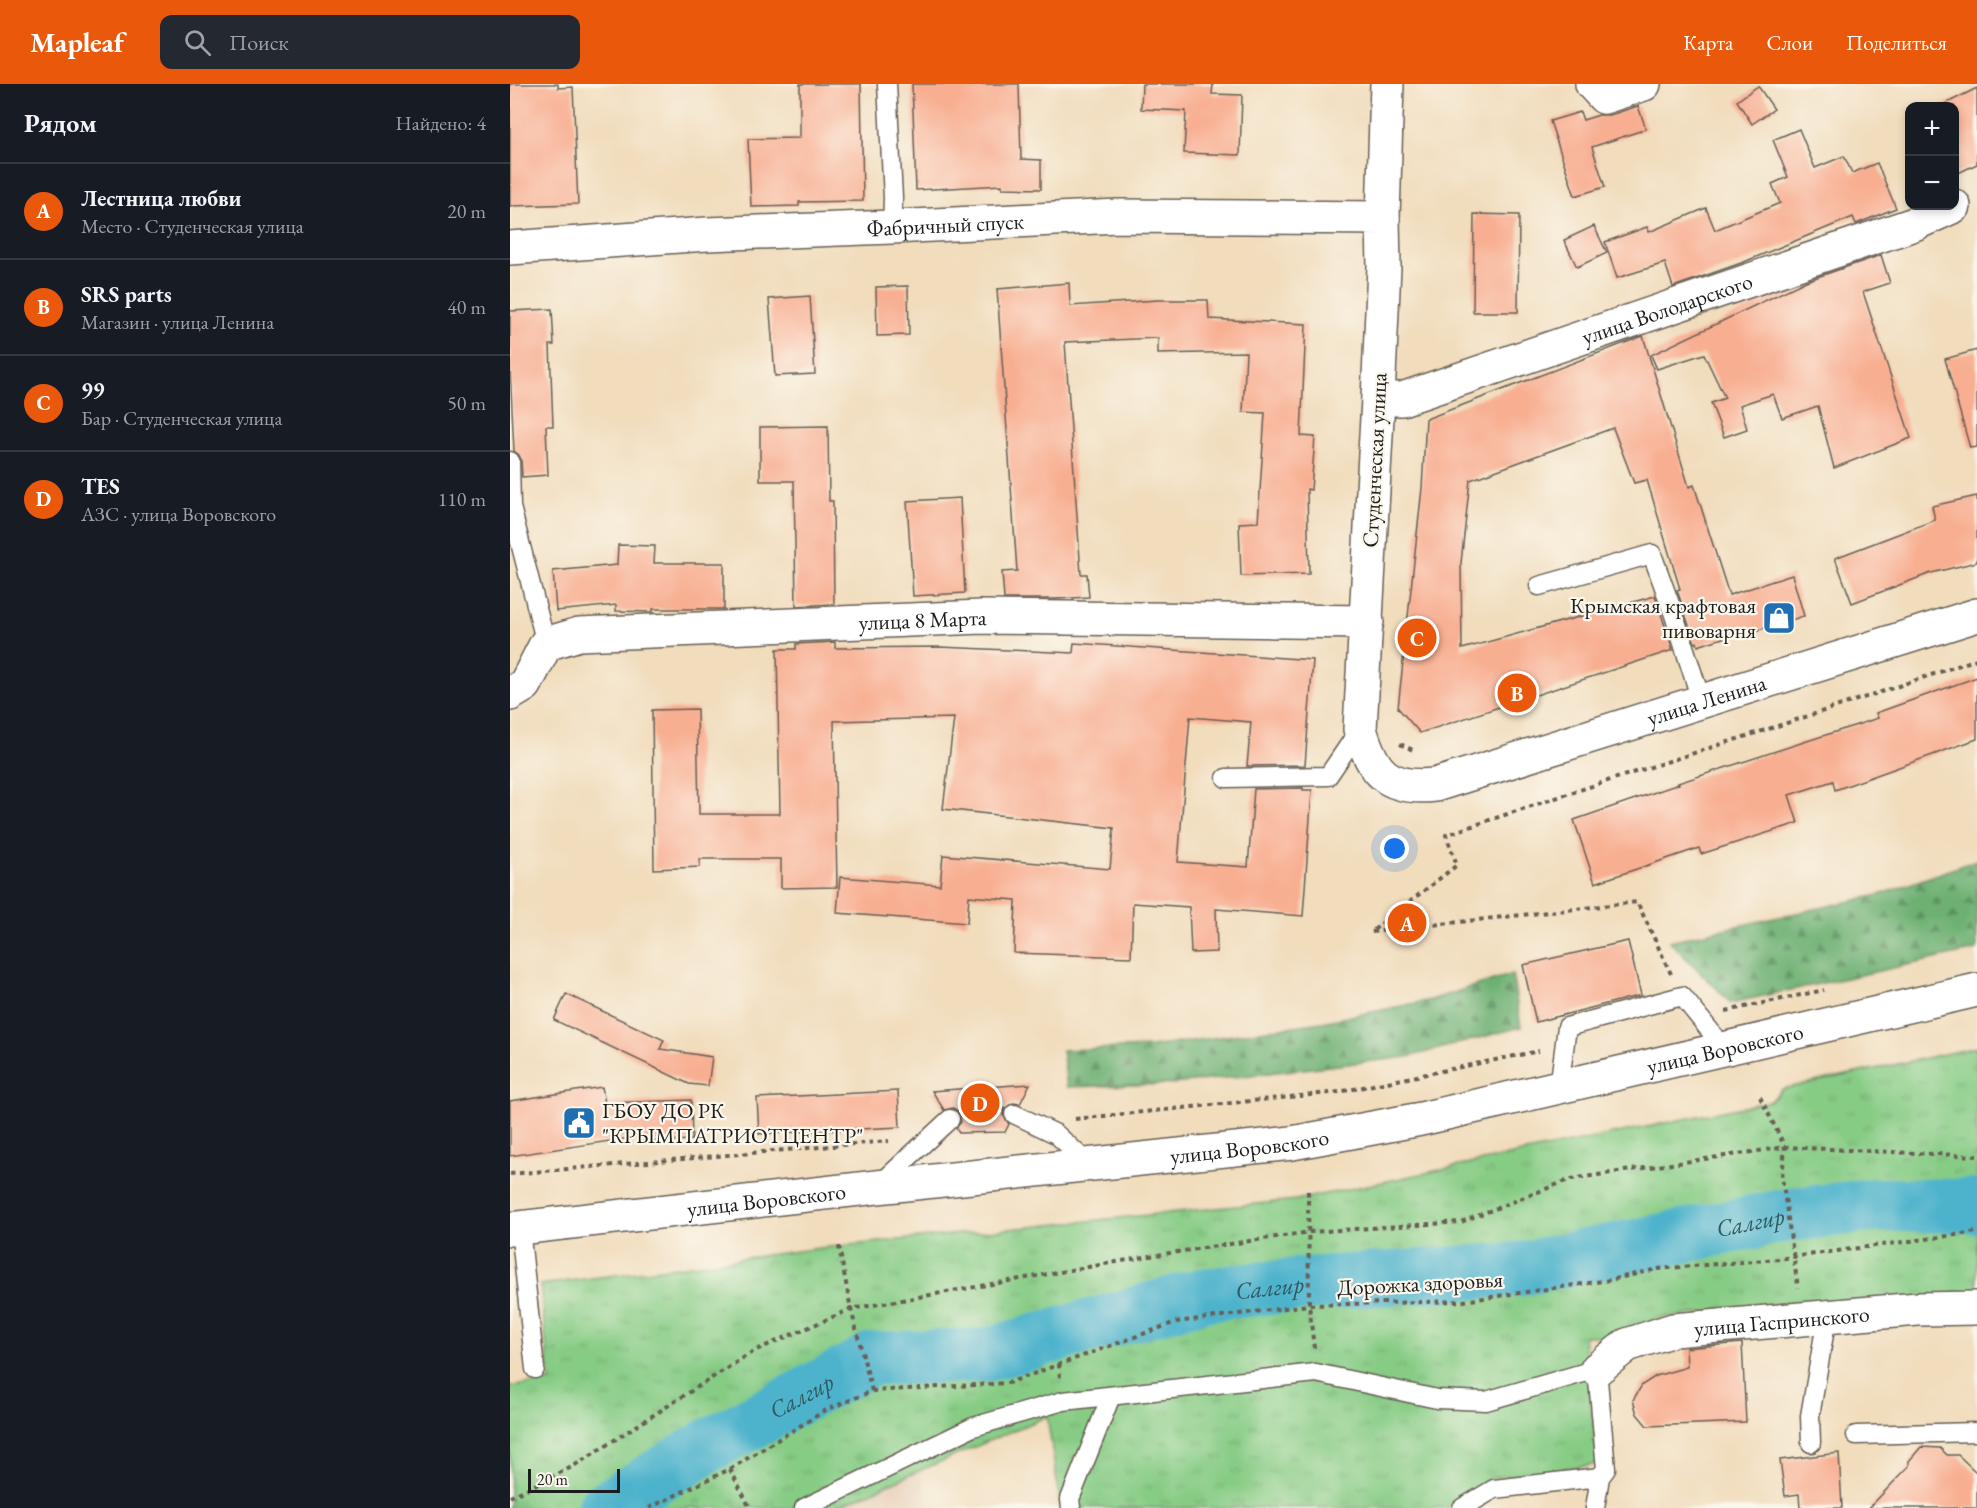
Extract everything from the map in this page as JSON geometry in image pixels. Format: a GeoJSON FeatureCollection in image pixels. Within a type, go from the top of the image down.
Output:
{"type":"FeatureCollection","features":[{"type":"Feature","properties":{"kind":"main road","name":"Студенческая улица"},"geometry":{"type":"LineString","coordinates":[[1387,84],[1383,218],[1384,267],[1360,729],[1366,751],[1376,769],[1390,780],[1416,787],[1435,785]]}},
{"type":"Feature","properties":{"kind":"main road"},"geometry":{"type":"LineString","coordinates":[[1592,84],[1604,97],[1644,84]]}},
{"type":"Feature","properties":{"kind":"main road","name":"улица Володарского"},"geometry":{"type":"LineString","coordinates":[[1959,203],[1977,195]]}},
{"type":"Feature","properties":{"kind":"main road","name":"улица Володарского"},"geometry":{"type":"LineString","coordinates":[[1378,399],[1402,399],[1914,224],[1943,210]]}},
{"type":"Feature","properties":{"kind":"main road","name":"Фабричный спуск"},"geometry":{"type":"LineString","coordinates":[[510,248],[707,234],[1118,216],[1383,218]]}},
{"type":"Feature","properties":{"kind":"main road","name":"улица Ленина"},"geometry":{"type":"LineString","coordinates":[[1435,785],[1977,615]]}},
{"type":"Feature","properties":{"kind":"main road","name":"улица 8 Марта"},"geometry":{"type":"LineString","coordinates":[[546,644],[579,634],[982,617],[1367,622]]}},
{"type":"Feature","properties":{"kind":"main road"},"geometry":{"type":"LineString","coordinates":[[510,694],[525,685],[546,644]]}},
{"type":"Feature","properties":{"kind":"main road","name":"улица Воровского"},"geometry":{"type":"LineString","coordinates":[[515,1229],[878,1187],[1292,1143],[1421,1119],[1977,990]]}},
{"type":"Feature","properties":{"kind":"main road","name":"улица Гаспринского"},"geometry":{"type":"LineString","coordinates":[[1597,1369],[1627,1346],[1673,1330],[1918,1309],[1977,1308]]}},
{"type":"Feature","properties":{"kind":"lane"},"geometry":{"type":"LineString","coordinates":[[887,84],[893,198],[892,227]]}},
{"type":"Feature","properties":{"kind":"lane"},"geometry":{"type":"LineString","coordinates":[[510,461],[511,507],[546,644]]}},
{"type":"Feature","properties":{"kind":"lane"},"geometry":{"type":"LineString","coordinates":[[1539,586],[1652,554],[1702,702]]}},
{"type":"Feature","properties":{"kind":"lane"},"geometry":{"type":"LineString","coordinates":[[1226,778],[1328,776],[1360,729]]}},
{"type":"Feature","properties":{"kind":"lane"},"geometry":{"type":"LineString","coordinates":[[1559,1088],[1567,1027],[1682,996],[1724,1048]]}},
{"type":"Feature","properties":{"kind":"lane"},"geometry":{"type":"LineString","coordinates":[[1014,1114],[1056,1134],[1090,1165]]}},
{"type":"Feature","properties":{"kind":"lane"},"geometry":{"type":"LineString","coordinates":[[878,1187],[950,1119]]}},
{"type":"Feature","properties":{"kind":"lane"},"geometry":{"type":"LineString","coordinates":[[515,1229],[535,1369]]}},
{"type":"Feature","properties":{"kind":"lane"},"geometry":{"type":"LineString","coordinates":[[1812,1443],[1810,1416],[1827,1317]]}},
{"type":"Feature","properties":{"kind":"lane"},"geometry":{"type":"LineString","coordinates":[[804,1508],[973,1427],[1063,1401],[1316,1373],[1437,1399],[1486,1401],[1597,1369],[1606,1469],[1600,1477],[1595,1508]]}},
{"type":"Feature","properties":{"kind":"lane"},"geometry":{"type":"LineString","coordinates":[[1071,1508],[1070,1499],[1111,1396]]}},
{"type":"Feature","properties":{"kind":"lane"},"geometry":{"type":"LineString","coordinates":[[1856,1435],[1977,1432]]}},
{"type":"Feature","properties":{"kind":"lane"},"geometry":{"type":"LineString","coordinates":[[1462,1508],[1494,1489],[1600,1477]]}},
{"type":"Feature","properties":{"kind":"path"},"geometry":{"type":"LineString","coordinates":[[1682,996],[1637,902],[1371,932],[1457,865],[1446,835],[1584,787],[1868,697],[1977,659]]}},
{"type":"Feature","properties":{"kind":"path"},"geometry":{"type":"LineString","coordinates":[[1394,737],[1400,744],[1417,752]]}},
{"type":"Feature","properties":{"kind":"path"},"geometry":{"type":"LineString","coordinates":[[1056,1134],[1072,1119],[1339,1092],[1564,1046]]}},
{"type":"Feature","properties":{"kind":"path"},"geometry":{"type":"LineString","coordinates":[[1760,1097],[1785,1147],[1782,1177],[1796,1278]]}},
{"type":"Feature","properties":{"kind":"path"},"geometry":{"type":"LineString","coordinates":[[510,1174],[931,1137]]}},
{"type":"Feature","properties":{"kind":"path"},"geometry":{"type":"LineString","coordinates":[[510,1497],[572,1467],[754,1351],[851,1309],[1150,1256],[1310,1232],[1461,1222],[1571,1179],[1785,1147],[1977,1156]]}},
{"type":"Feature","properties":{"kind":"path"},"geometry":{"type":"LineString","coordinates":[[1308,1191],[1310,1305],[1316,1373]]}},
{"type":"Feature","properties":{"kind":"path","name":"Дорожка здоровья"},"geometry":{"type":"LineString","coordinates":[[649,1508],[730,1468],[826,1410],[872,1392],[1008,1383],[1176,1322],[1310,1305],[1463,1301],[1610,1280],[1657,1269],[1778,1259],[1977,1232]]}},
{"type":"Feature","properties":{"kind":"path"},"geometry":{"type":"LineString","coordinates":[[837,1242],[872,1392]]}},
{"type":"Feature","properties":{"kind":"path"},"geometry":{"type":"LineString","coordinates":[[730,1468],[750,1508]]}},
{"type":"Feature","properties":{"kind":"shaded area"},"geometry":{"type":"Polygon","coordinates":[[[920,1471],[929,1508],[833,1508],[920,1471]]]}},
{"type":"Feature","properties":{"kind":"green space"},"geometry":{"type":"Polygon","coordinates":[[[1977,860],[1977,950],[1731,1003],[1669,941],[1879,895],[1977,860]]]}},
{"type":"Feature","properties":{"kind":"green space"},"geometry":{"type":"Polygon","coordinates":[[[1512,974],[1521,1027],[1408,1057],[1173,1084],[1067,1087],[1062,1050],[1151,1047],[1322,1022],[1431,1000],[1512,974]]]}},
{"type":"Feature","properties":{"kind":"green space"},"geometry":{"type":"Polygon","coordinates":[[[1977,1047],[1977,1297],[1781,1304],[1660,1318],[1619,1336],[1584,1336],[1599,1464],[1491,1478],[1447,1508],[1061,1508],[1047,1416],[833,1508],[510,1508],[510,1387],[550,1381],[540,1285],[820,1248],[1296,1200],[1771,1101],[1782,1089],[1977,1047]]]}},
{"type":"Feature","properties":{"kind":"building"},"geometry":{"type":"Polygon","coordinates":[[[510,84],[558,84],[558,88],[573,87],[578,204],[510,206],[510,84]]]}},
{"type":"Feature","properties":{"kind":"building"},"geometry":{"type":"Polygon","coordinates":[[[800,84],[861,84],[863,201],[799,202],[799,206],[751,207],[748,139],[800,138],[800,84]]]}},
{"type":"Feature","properties":{"kind":"building"},"geometry":{"type":"Polygon","coordinates":[[[912,84],[1019,84],[1021,159],[1041,160],[1041,189],[1002,188],[1002,185],[916,190],[912,84]]]}},
{"type":"Feature","properties":{"kind":"building"},"geometry":{"type":"Polygon","coordinates":[[[1142,84],[1213,84],[1212,94],[1242,95],[1240,155],[1184,153],[1186,111],[1141,109],[1142,84]]]}},
{"type":"Feature","properties":{"kind":"building"},"geometry":{"type":"Polygon","coordinates":[[[1758,86],[1774,109],[1752,124],[1737,101],[1758,86]]]}},
{"type":"Feature","properties":{"kind":"building"},"geometry":{"type":"Polygon","coordinates":[[[1977,88],[1977,164],[1959,173],[1959,102],[1949,102],[1977,88]]]}},
{"type":"Feature","properties":{"kind":"building"},"geometry":{"type":"Polygon","coordinates":[[[1638,106],[1646,129],[1592,147],[1605,187],[1575,196],[1550,121],[1580,112],[1583,120],[1599,115],[1610,115],[1638,106]]]}},
{"type":"Feature","properties":{"kind":"building"},"geometry":{"type":"Polygon","coordinates":[[[1799,129],[1815,168],[1844,156],[1852,173],[1877,163],[1896,208],[1856,224],[1853,217],[1744,262],[1673,287],[1665,263],[1617,278],[1605,242],[1647,227],[1649,232],[1706,208],[1715,230],[1780,203],[1772,184],[1788,177],[1773,140],[1799,129]]]}},
{"type":"Feature","properties":{"kind":"building"},"geometry":{"type":"Polygon","coordinates":[[[1474,214],[1519,215],[1518,312],[1473,312],[1474,214]]]}},
{"type":"Feature","properties":{"kind":"building"},"geometry":{"type":"Polygon","coordinates":[[[1594,226],[1607,253],[1577,267],[1564,240],[1594,226]]]}},
{"type":"Feature","properties":{"kind":"building"},"geometry":{"type":"Polygon","coordinates":[[[1881,255],[1890,283],[1863,292],[1911,438],[1834,468],[1818,406],[1782,418],[1773,394],[1740,405],[1747,429],[1724,437],[1711,403],[1725,398],[1704,354],[1657,369],[1651,355],[1806,281],[1881,255]]]}},
{"type":"Feature","properties":{"kind":"building"},"geometry":{"type":"Polygon","coordinates":[[[1069,283],[1070,306],[1158,300],[1208,300],[1209,319],[1306,324],[1301,436],[1315,437],[1311,490],[1307,489],[1309,574],[1241,576],[1239,523],[1258,522],[1265,413],[1243,412],[1246,352],[1158,354],[1158,338],[1065,342],[1081,574],[1087,574],[1089,597],[1004,599],[1002,572],[1017,571],[997,289],[1069,283]]]}},
{"type":"Feature","properties":{"kind":"building"},"geometry":{"type":"Polygon","coordinates":[[[908,286],[909,335],[877,336],[876,287],[908,286]]]}},
{"type":"Feature","properties":{"kind":"building"},"geometry":{"type":"Polygon","coordinates":[[[810,296],[815,374],[775,376],[769,299],[810,296]]]}},
{"type":"Feature","properties":{"kind":"building"},"geometry":{"type":"Polygon","coordinates":[[[552,309],[554,345],[550,345],[553,426],[546,426],[548,475],[522,477],[521,460],[514,451],[510,311],[552,309]]]}},
{"type":"Feature","properties":{"kind":"building"},"geometry":{"type":"Polygon","coordinates":[[[1643,336],[1689,487],[1694,485],[1729,595],[1792,575],[1804,616],[1755,631],[1754,628],[1698,646],[1677,590],[1680,589],[1647,480],[1634,483],[1613,428],[1470,480],[1461,563],[1462,649],[1655,596],[1673,650],[1420,733],[1398,708],[1422,488],[1426,419],[1643,336]]]}},
{"type":"Feature","properties":{"kind":"building"},"geometry":{"type":"Polygon","coordinates":[[[1977,350],[1977,447],[1970,448],[1945,359],[1977,350]]]}},
{"type":"Feature","properties":{"kind":"building"},"geometry":{"type":"Polygon","coordinates":[[[828,426],[829,501],[833,501],[834,604],[796,606],[794,481],[760,481],[760,427],[828,426]]]}},
{"type":"Feature","properties":{"kind":"building"},"geometry":{"type":"Polygon","coordinates":[[[1977,496],[1977,562],[1931,573],[1852,603],[1835,558],[1935,520],[1932,506],[1977,496]]]}},
{"type":"Feature","properties":{"kind":"building"},"geometry":{"type":"Polygon","coordinates":[[[960,498],[965,593],[913,596],[907,501],[960,498]]]}},
{"type":"Feature","properties":{"kind":"building"},"geometry":{"type":"Polygon","coordinates":[[[618,545],[655,546],[654,563],[724,563],[724,609],[616,611],[616,605],[556,611],[553,571],[617,565],[618,545]]]}},
{"type":"Feature","properties":{"kind":"building"},"geometry":{"type":"Polygon","coordinates":[[[835,642],[835,648],[940,647],[1073,653],[1074,643],[1313,660],[1305,765],[1247,766],[1251,722],[1190,717],[1178,862],[1248,867],[1254,789],[1303,788],[1303,790],[1312,790],[1303,916],[1216,909],[1217,952],[1191,953],[1189,907],[1133,903],[1131,957],[1014,953],[1016,900],[969,896],[967,923],[837,913],[840,877],[940,885],[943,855],[1110,869],[1114,828],[943,809],[954,718],[834,721],[837,887],[781,888],[781,859],[700,859],[700,867],[654,869],[652,710],[697,709],[699,814],[780,814],[777,649],[796,649],[796,644],[835,642]]]}},
{"type":"Feature","properties":{"kind":"building"},"geometry":{"type":"Polygon","coordinates":[[[1977,677],[1977,739],[1835,790],[1833,781],[1789,795],[1798,823],[1701,854],[1699,848],[1595,883],[1574,820],[1678,783],[1878,718],[1876,713],[1977,677]]]}},
{"type":"Feature","properties":{"kind":"building"},"geometry":{"type":"Polygon","coordinates":[[[1628,941],[1641,995],[1536,1022],[1523,965],[1628,941]]]}},
{"type":"Feature","properties":{"kind":"building"},"geometry":{"type":"Polygon","coordinates":[[[566,994],[664,1040],[660,1049],[712,1057],[708,1086],[689,1084],[554,1020],[566,994]]]}},
{"type":"Feature","properties":{"kind":"building"},"geometry":{"type":"Polygon","coordinates":[[[1030,1084],[1020,1104],[1013,1103],[1004,1109],[1003,1115],[1009,1124],[1005,1132],[959,1133],[956,1128],[961,1122],[959,1112],[953,1108],[944,1110],[932,1091],[1030,1084]]]}},
{"type":"Feature","properties":{"kind":"building"},"geometry":{"type":"Polygon","coordinates":[[[602,1087],[605,1103],[691,1100],[692,1140],[643,1142],[643,1136],[510,1156],[510,1101],[602,1087]]]}},
{"type":"Feature","properties":{"kind":"building"},"geometry":{"type":"Polygon","coordinates":[[[898,1091],[900,1127],[759,1134],[757,1098],[898,1091]]]}},
{"type":"Feature","properties":{"kind":"building"},"geometry":{"type":"Polygon","coordinates":[[[1742,1343],[1746,1422],[1647,1426],[1637,1414],[1633,1400],[1642,1385],[1656,1376],[1687,1367],[1686,1348],[1742,1343]]]}},
{"type":"Feature","properties":{"kind":"building"},"geometry":{"type":"Polygon","coordinates":[[[1921,1447],[1940,1448],[1947,1455],[1958,1455],[1977,1473],[1977,1508],[1869,1508],[1909,1466],[1909,1461],[1921,1447]]]}},
{"type":"Feature","properties":{"kind":"building"},"geometry":{"type":"Polygon","coordinates":[[[1839,1453],[1842,1508],[1800,1508],[1799,1494],[1785,1496],[1780,1460],[1839,1453]]]}},
{"type":"Feature","properties":{"kind":"waterway","name":"Салгир"},"geometry":{"type":"LineString","coordinates":[[605,1508],[704,1448],[872,1359],[985,1355],[1202,1295],[1305,1284],[1520,1269],[1788,1215],[1875,1205],[1977,1206]]}},
{"type":"Feature","properties":{"kind":"place","name":"Крымская крафтовая пивоварня"},"geometry":{"type":"Point","coordinates":[1779,618]}},
{"type":"Feature","properties":{"kind":"place","name":"99"},"geometry":{"type":"Point","coordinates":[1417,638]}},
{"type":"Feature","properties":{"kind":"place","name":"SRS parts"},"geometry":{"type":"Point","coordinates":[1517,693]}},
{"type":"Feature","properties":{"kind":"place","name":"Лестница любви"},"geometry":{"type":"Point","coordinates":[1407,923]}},
{"type":"Feature","properties":{"kind":"place","name":"TES"},"geometry":{"type":"Point","coordinates":[980,1103]}},
{"type":"Feature","properties":{"kind":"place","name":"ГБОУ ДО РК \"КРЫМПАТРИОТЦЕНТР\""},"geometry":{"type":"Point","coordinates":[579,1123]}}]}
